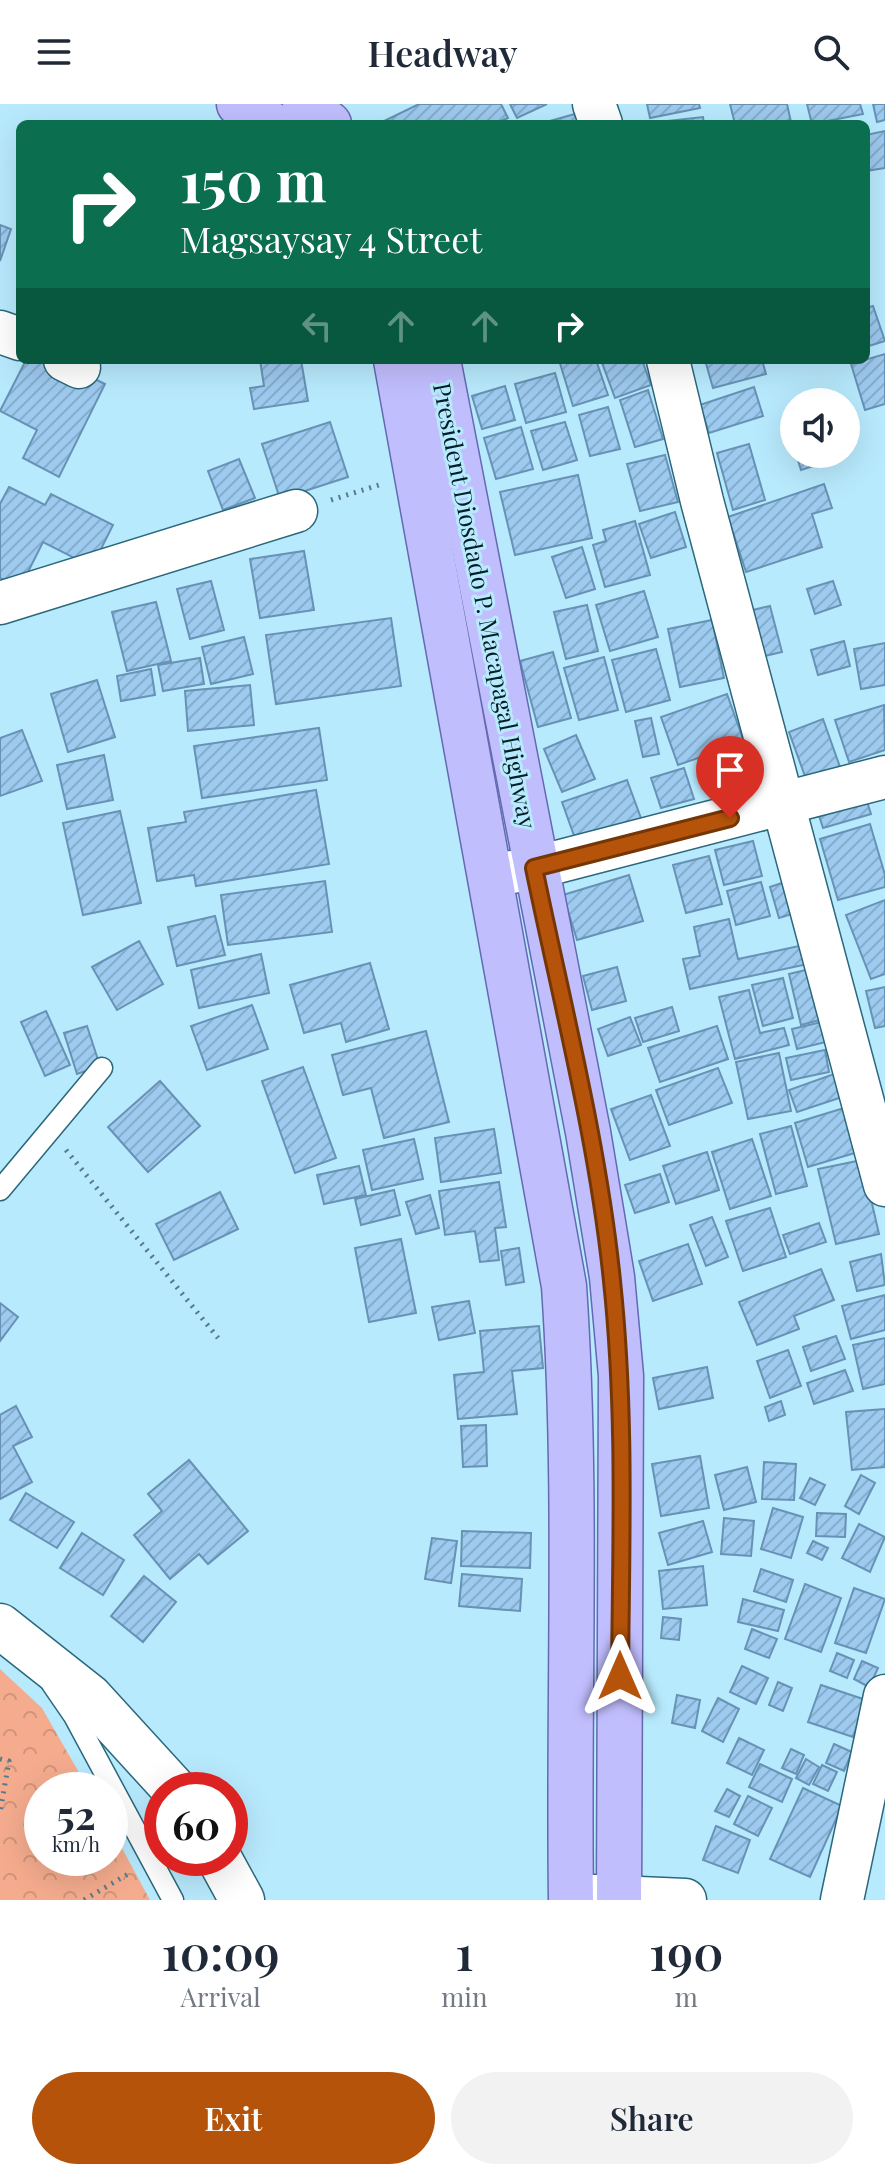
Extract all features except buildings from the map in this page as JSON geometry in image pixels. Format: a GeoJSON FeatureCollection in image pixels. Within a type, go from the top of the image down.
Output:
{"type":"FeatureCollection","features":[{"type":"Feature","properties":{"kind":"main road"},"geometry":{"type":"LineString","coordinates":[[239,104],[265,120]]}},
{"type":"Feature","properties":{"kind":"main road"},"geometry":{"type":"LineString","coordinates":[[305,104],[324,120]]}},
{"type":"Feature","properties":{"kind":"main road","name":"President Diosdado P. Macapagal Highway"},"geometry":{"type":"LineString","coordinates":[[397,364],[564,1286],[570,1372],[572,1546],[571,1898]]}},
{"type":"Feature","properties":{"kind":"main road","name":"President Diosdado P. Macapagal Highway"},"geometry":{"type":"LineString","coordinates":[[439,364],[534,868],[588,1132],[612,1277],[621,1376],[619,1899]]}},
{"type":"Feature","properties":{"kind":"street"},"geometry":{"type":"LineString","coordinates":[[669,364],[702,501],[786,804],[885,1185]]}},
{"type":"Feature","properties":{"kind":"street"},"geometry":{"type":"LineString","coordinates":[[0,603],[296,511]]}},
{"type":"Feature","properties":{"kind":"street"},"geometry":{"type":"LineString","coordinates":[[490,876],[534,868],[885,777]]}},
{"type":"Feature","properties":{"kind":"street"},"geometry":{"type":"LineString","coordinates":[[0,1626],[90,1697],[159,1772]]}},
{"type":"Feature","properties":{"kind":"street"},"geometry":{"type":"LineString","coordinates":[[842,1900],[885,1696]]}},
{"type":"Feature","properties":{"kind":"street"},"geometry":{"type":"LineString","coordinates":[[229,1876],[242,1900]]}},
{"type":"Feature","properties":{"kind":"street"},"geometry":{"type":"LineString","coordinates":[[571,1898],[685,1900]]}},
{"type":"Feature","properties":{"kind":"lane"},"geometry":{"type":"LineString","coordinates":[[0,1190],[102,1068]]}},
{"type":"Feature","properties":{"kind":"lane"},"geometry":{"type":"LineString","coordinates":[[0,1626],[30,1657],[74,1716],[144,1845]]}},
{"type":"Feature","properties":{"kind":"lane"},"geometry":{"type":"LineString","coordinates":[[160,1876],[173,1900]]}},
{"type":"Feature","properties":{"kind":"path"},"geometry":{"type":"LineString","coordinates":[[50,1131],[218,1338]]}},
{"type":"Feature","properties":{"kind":"path"},"geometry":{"type":"LineString","coordinates":[[0,1759],[9,1761],[0,1813]]}},
{"type":"Feature","properties":{"kind":"path"},"geometry":{"type":"LineString","coordinates":[[84,1900],[144,1865]]}},
{"type":"Feature","properties":{"kind":"green space"},"geometry":{"type":"Polygon","coordinates":[[[0,1669],[42,1708],[79,1772],[24,1772],[24,1876],[128,1876],[128,1859],[150,1900],[0,1900],[0,1669]]]}},
{"type":"Feature","properties":{"kind":"route"},"geometry":{"type":"LineString","coordinates":[[620,1676],[621,1376],[612,1277],[588,1132],[534,868],[730,818]]}}]}
